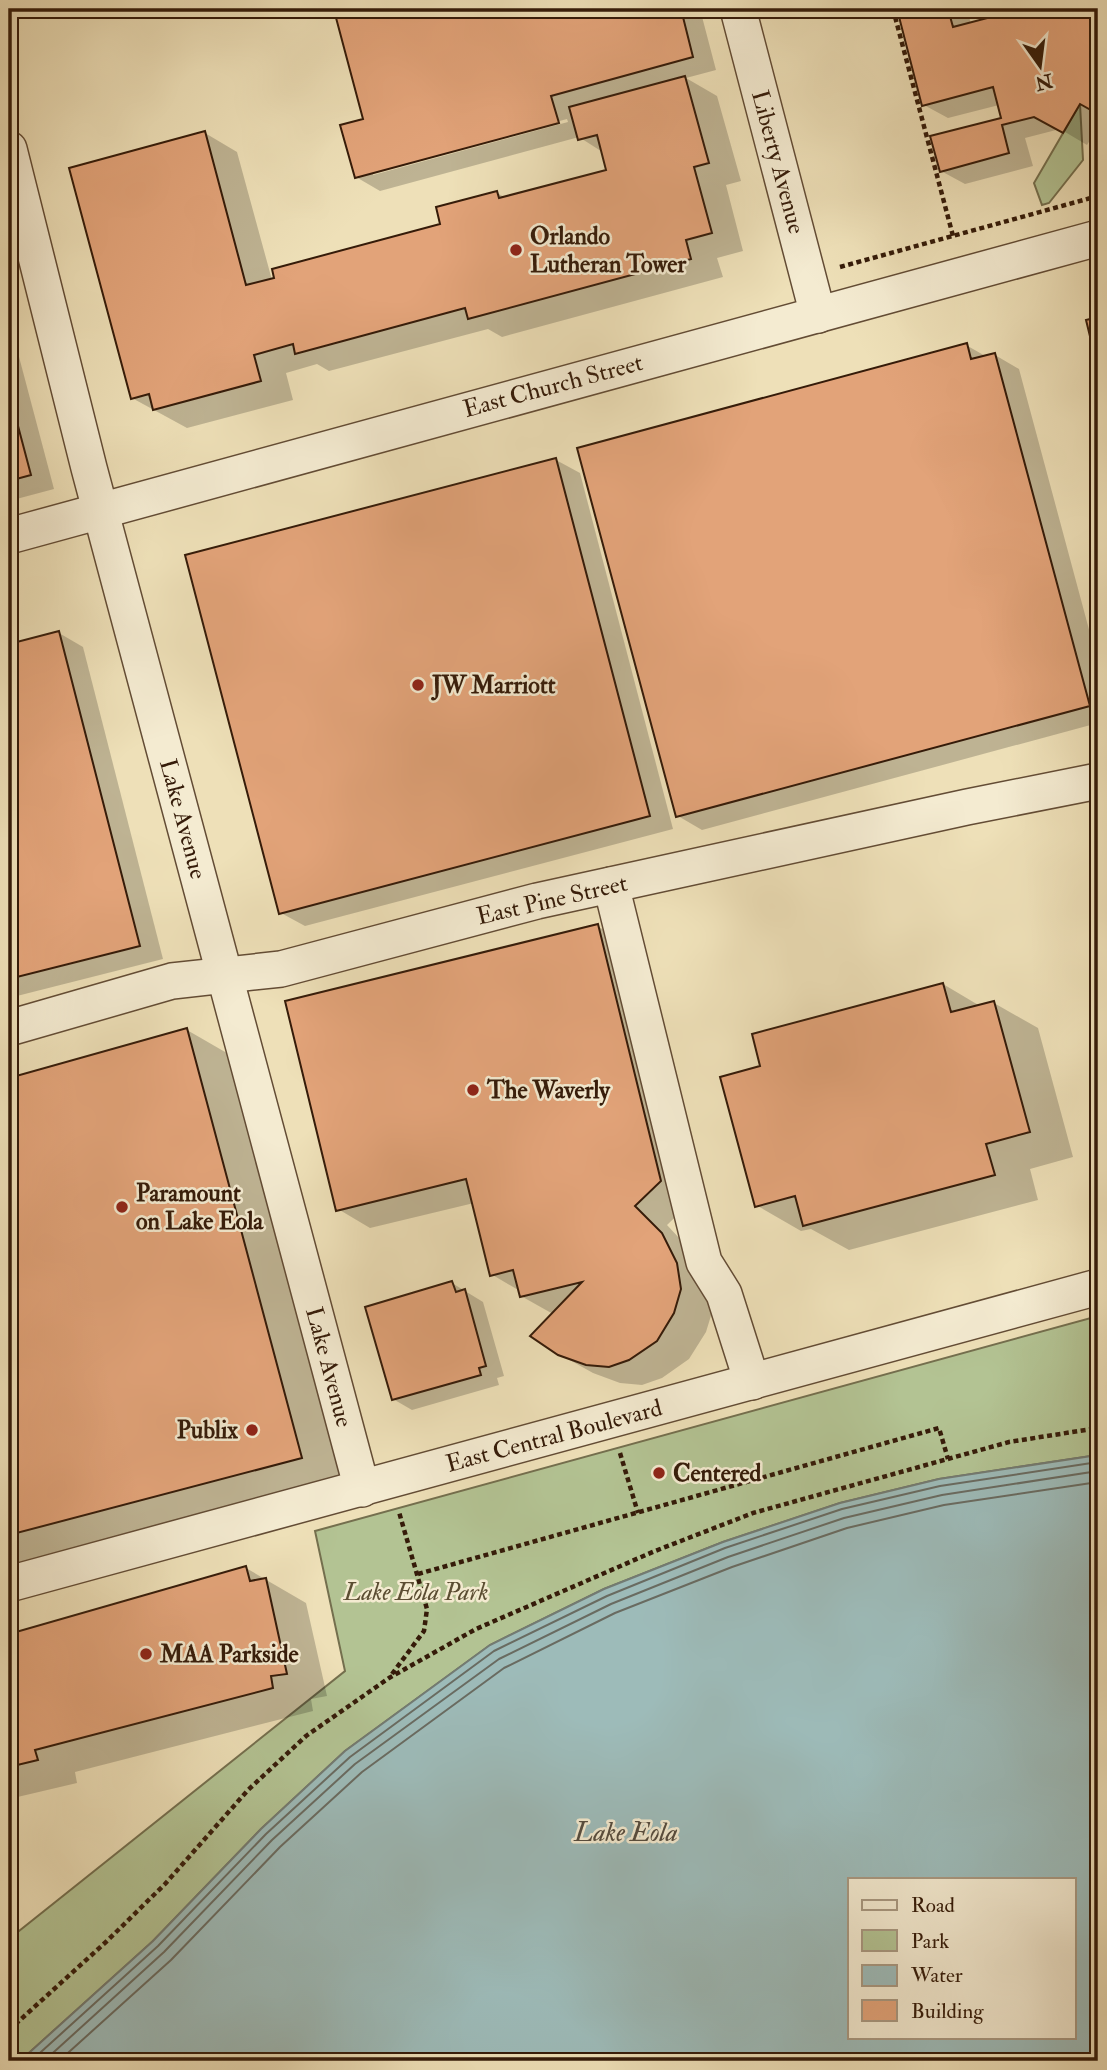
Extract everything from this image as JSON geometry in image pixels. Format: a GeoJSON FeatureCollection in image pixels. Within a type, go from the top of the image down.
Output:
{"type":"FeatureCollection","features":[{"type":"Feature","properties":{"kind":"street","name":"Liberty Avenue"},"geometry":{"type":"LineString","coordinates":[[738,9],[818,315]]}},
{"type":"Feature","properties":{"kind":"street","name":"Lake Avenue"},"geometry":{"type":"LineString","coordinates":[[9,151],[101,510],[362,1489]]}},
{"type":"Feature","properties":{"kind":"street","name":"East Church Street"},"geometry":{"type":"LineString","coordinates":[[9,536],[1098,238]]}},
{"type":"Feature","properties":{"kind":"street","name":"East Pine Street"},"geometry":{"type":"LineString","coordinates":[[9,1027],[172,981],[281,970],[537,901],[956,809],[1098,781]]}},
{"type":"Feature","properties":{"kind":"street"},"geometry":{"type":"LineString","coordinates":[[611,885],[704,1262],[724,1294],[752,1382]]}},
{"type":"Feature","properties":{"kind":"street","name":"East Central Boulevard"},"geometry":{"type":"LineString","coordinates":[[9,1584],[1098,1287]]}},
{"type":"Feature","properties":{"kind":"path"},"geometry":{"type":"LineString","coordinates":[[893,9],[953,236]]}},
{"type":"Feature","properties":{"kind":"path"},"geometry":{"type":"LineString","coordinates":[[832,269],[1098,195]]}},
{"type":"Feature","properties":{"kind":"path"},"geometry":{"type":"LineString","coordinates":[[9,2030],[51,1994],[165,1884],[248,1790],[306,1736],[389,1678],[476,1629],[655,1551],[753,1513],[1009,1442],[1098,1427]]}},
{"type":"Feature","properties":{"kind":"path"},"geometry":{"type":"LineString","coordinates":[[418,1574],[939,1428],[948,1459]]}},
{"type":"Feature","properties":{"kind":"path"},"geometry":{"type":"LineString","coordinates":[[620,1452],[638,1513]]}},
{"type":"Feature","properties":{"kind":"path"},"geometry":{"type":"LineString","coordinates":[[389,1678],[424,1631],[427,1609],[399,1512]]}},
{"type":"Feature","properties":{"kind":"green space"},"geometry":{"type":"Polygon","coordinates":[[[1080,104],[1083,160],[1049,203],[1042,205],[1034,183],[1080,104]]]}},
{"type":"Feature","properties":{"kind":"green space","name":"Lake Eola Park"},"geometry":{"type":"Polygon","coordinates":[[[1098,1316],[1098,1455],[939,1479],[840,1503],[723,1542],[604,1589],[490,1645],[345,1751],[261,1829],[153,1941],[20,2061],[9,2061],[9,1939],[345,1671],[315,1531],[1098,1316]]]}},
{"type":"Feature","properties":{"kind":"water","name":"Lake Eola"},"geometry":{"type":"Polygon","coordinates":[[[1098,1455],[1098,2061],[20,2061],[153,1941],[261,1829],[345,1751],[490,1645],[604,1589],[723,1542],[840,1503],[939,1479],[1098,1455]]]}},
{"type":"Feature","properties":{"kind":"building"},"geometry":{"type":"Polygon","coordinates":[[[353,9],[681,9],[693,57],[551,96],[559,123],[355,178],[340,125],[363,119],[335,14],[353,9]]]}},
{"type":"Feature","properties":{"kind":"building"},"geometry":{"type":"Polygon","coordinates":[[[897,9],[948,9],[953,27],[1022,9],[1098,9],[1098,114],[1080,104],[1063,133],[1034,117],[1002,125],[1009,153],[940,172],[930,136],[1001,118],[993,87],[922,106],[897,9]]]}},
{"type":"Feature","properties":{"kind":"building","name":"Orlando Lutheran Tower"},"geometry":{"type":"Polygon","coordinates":[[[685,76],[709,163],[694,167],[712,233],[686,240],[691,259],[468,319],[465,308],[295,354],[293,344],[254,355],[261,381],[153,410],[149,394],[131,399],[69,168],[205,131],[246,285],[274,278],[272,269],[440,224],[436,207],[497,191],[499,198],[606,170],[597,135],[578,140],[569,107],[685,76]]]}},
{"type":"Feature","properties":{"kind":"building"},"geometry":{"type":"Polygon","coordinates":[[[1098,317],[1098,369],[1086,320],[1098,317]]]}},
{"type":"Feature","properties":{"kind":"building"},"geometry":{"type":"Polygon","coordinates":[[[967,343],[971,359],[995,353],[1090,706],[676,817],[577,448],[967,343]]]}},
{"type":"Feature","properties":{"kind":"building"},"geometry":{"type":"Polygon","coordinates":[[[9,392],[31,475],[9,481],[9,392]]]}},
{"type":"Feature","properties":{"kind":"building","name":"JW Marriott"},"geometry":{"type":"Polygon","coordinates":[[[556,458],[650,816],[279,914],[185,555],[556,458]]]}},
{"type":"Feature","properties":{"kind":"building"},"geometry":{"type":"Polygon","coordinates":[[[59,631],[140,946],[9,979],[9,644],[59,631]]]}},
{"type":"Feature","properties":{"kind":"building","name":"The Waverly"},"geometry":{"type":"Polygon","coordinates":[[[598,924],[661,1181],[635,1206],[662,1233],[677,1263],[681,1289],[674,1313],[657,1341],[629,1360],[609,1367],[586,1365],[558,1355],[530,1336],[582,1282],[520,1297],[513,1270],[490,1276],[466,1179],[336,1211],[285,1001],[598,924]]]}},
{"type":"Feature","properties":{"kind":"building"},"geometry":{"type":"Polygon","coordinates":[[[943,983],[951,1012],[994,1001],[1030,1132],[986,1144],[995,1175],[803,1226],[795,1196],[755,1207],[720,1077],[760,1066],[752,1034],[943,983]]]}},
{"type":"Feature","properties":{"kind":"building","name":"Paramount on Lake Eola"},"geometry":{"type":"Polygon","coordinates":[[[187,1028],[302,1458],[9,1535],[9,1078],[187,1028]]]}},
{"type":"Feature","properties":{"kind":"building"},"geometry":{"type":"Polygon","coordinates":[[[452,1281],[456,1292],[465,1289],[486,1366],[479,1368],[481,1375],[392,1400],[365,1307],[452,1281]]]}},
{"type":"Feature","properties":{"kind":"building","name":"MAA Parkside"},"geometry":{"type":"Polygon","coordinates":[[[246,1566],[250,1581],[266,1578],[287,1674],[271,1676],[273,1688],[35,1750],[38,1760],[9,1767],[9,1634],[246,1566]]]}},
{"type":"Feature","properties":{"kind":"place","name":"Orlando Lutheran Tower"},"geometry":{"type":"Point","coordinates":[516,250]}},
{"type":"Feature","properties":{"kind":"place","name":"JW Marriott"},"geometry":{"type":"Point","coordinates":[418,685]}},
{"type":"Feature","properties":{"kind":"place","name":"The Waverly"},"geometry":{"type":"Point","coordinates":[473,1090]}},
{"type":"Feature","properties":{"kind":"place","name":"Paramount on Lake Eola"},"geometry":{"type":"Point","coordinates":[122,1207]}},
{"type":"Feature","properties":{"kind":"place","name":"Publix"},"geometry":{"type":"Point","coordinates":[252,1430]}},
{"type":"Feature","properties":{"kind":"place","name":"Centered"},"geometry":{"type":"Point","coordinates":[659,1473]}},
{"type":"Feature","properties":{"kind":"place","name":"MAA Parkside"},"geometry":{"type":"Point","coordinates":[146,1654]}}]}
